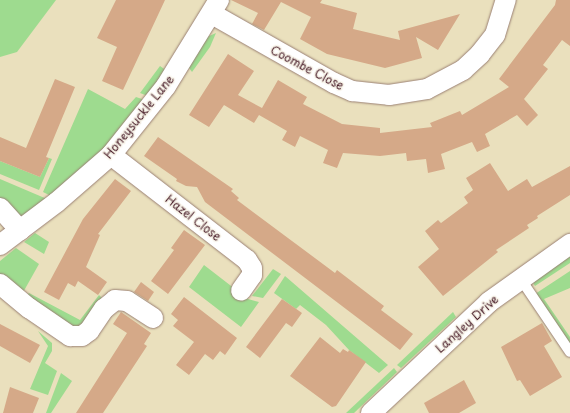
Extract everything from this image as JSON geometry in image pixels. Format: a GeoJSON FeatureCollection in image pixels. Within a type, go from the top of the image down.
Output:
{"type":"FeatureCollection","features":[{"type":"Feature","properties":{"kind":"street","name":"Coombe Close"},"geometry":{"type":"LineString","coordinates":[[216,7],[334,83],[352,91],[389,95],[427,90],[463,70],[480,54],[495,35],[506,0]]}},
{"type":"Feature","properties":{"kind":"street","name":"Honeysuckle Lane"},"geometry":{"type":"LineString","coordinates":[[0,245],[58,202],[111,155],[166,86],[216,7]]}},
{"type":"Feature","properties":{"kind":"street","name":"Hazel Close"},"geometry":{"type":"LineString","coordinates":[[111,155],[247,260],[252,268],[252,274],[241,291]]}},
{"type":"Feature","properties":{"kind":"street"},"geometry":{"type":"LineString","coordinates":[[0,208],[20,230]]}},
{"type":"Feature","properties":{"kind":"street","name":"Langley Drive"},"geometry":{"type":"LineString","coordinates":[[382,410],[459,328],[520,278],[570,244]]}},
{"type":"Feature","properties":{"kind":"street"},"geometry":{"type":"LineString","coordinates":[[0,284],[29,308],[70,336],[82,336],[89,331],[104,309],[115,300],[127,301],[153,318]]}},
{"type":"Feature","properties":{"kind":"lane"},"geometry":{"type":"LineString","coordinates":[[520,278],[570,352]]}},
{"type":"Feature","properties":{"kind":"green space"},"geometry":{"type":"Polygon","coordinates":[[[0,0],[56,0],[17,52],[0,57],[0,0]]]}},
{"type":"Feature","properties":{"kind":"green space"},"geometry":{"type":"Polygon","coordinates":[[[216,33],[210,47],[192,72],[187,65],[207,37],[216,33]]]}},
{"type":"Feature","properties":{"kind":"green space"},"geometry":{"type":"Polygon","coordinates":[[[160,66],[167,71],[148,96],[140,93],[160,66]]]}},
{"type":"Feature","properties":{"kind":"green space"},"geometry":{"type":"Polygon","coordinates":[[[88,89],[125,109],[136,97],[145,100],[107,147],[53,197],[43,192],[88,89]]]}},
{"type":"Feature","properties":{"kind":"green space"},"geometry":{"type":"Polygon","coordinates":[[[49,158],[52,159],[39,190],[0,174],[0,161],[40,177],[49,158]]]}},
{"type":"Feature","properties":{"kind":"green space"},"geometry":{"type":"Polygon","coordinates":[[[0,179],[47,199],[26,216],[19,216],[0,201],[0,179]]]}},
{"type":"Feature","properties":{"kind":"green space"},"geometry":{"type":"Polygon","coordinates":[[[35,233],[49,242],[44,254],[24,242],[35,233]]]}},
{"type":"Feature","properties":{"kind":"green space"},"geometry":{"type":"Polygon","coordinates":[[[16,248],[39,264],[21,296],[0,276],[0,261],[16,248]]]}},
{"type":"Feature","properties":{"kind":"green space"},"geometry":{"type":"Polygon","coordinates":[[[570,254],[570,263],[535,286],[532,281],[570,254]]]}},
{"type":"Feature","properties":{"kind":"green space"},"geometry":{"type":"Polygon","coordinates":[[[204,265],[248,299],[259,302],[241,327],[189,287],[204,265]]]}},
{"type":"Feature","properties":{"kind":"green space"},"geometry":{"type":"Polygon","coordinates":[[[273,269],[281,274],[263,298],[252,296],[273,269]]]}},
{"type":"Feature","properties":{"kind":"green space"},"geometry":{"type":"Polygon","coordinates":[[[570,271],[570,288],[544,299],[570,337],[570,347],[535,294],[570,271]]]}},
{"type":"Feature","properties":{"kind":"green space"},"geometry":{"type":"Polygon","coordinates":[[[285,276],[388,365],[379,373],[349,350],[326,325],[300,305],[296,309],[274,293],[285,276]]]}},
{"type":"Feature","properties":{"kind":"green space"},"geometry":{"type":"Polygon","coordinates":[[[29,293],[80,320],[99,295],[103,299],[90,321],[75,329],[26,296],[29,293]]]}},
{"type":"Feature","properties":{"kind":"green space"},"geometry":{"type":"Polygon","coordinates":[[[453,312],[456,317],[401,368],[397,365],[453,312]]]}},
{"type":"Feature","properties":{"kind":"green space"},"geometry":{"type":"Polygon","coordinates":[[[38,331],[52,343],[52,351],[45,363],[57,371],[48,395],[30,389],[48,346],[38,331]]]}},
{"type":"Feature","properties":{"kind":"green space"},"geometry":{"type":"Polygon","coordinates":[[[394,368],[397,372],[354,413],[346,413],[394,368]]]}},
{"type":"Feature","properties":{"kind":"green space"},"geometry":{"type":"Polygon","coordinates":[[[61,373],[72,381],[51,413],[46,413],[61,373]]]}},
{"type":"Feature","properties":{"kind":"building"},"geometry":{"type":"Polygon","coordinates":[[[116,0],[165,0],[123,90],[102,81],[117,47],[97,38],[116,0]]]}},
{"type":"Feature","properties":{"kind":"building"},"geometry":{"type":"Polygon","coordinates":[[[231,0],[322,0],[320,3],[357,13],[353,29],[400,40],[398,31],[460,14],[438,50],[416,37],[422,58],[385,68],[327,54],[300,39],[311,17],[281,2],[264,30],[252,24],[258,13],[231,0]]]}},
{"type":"Feature","properties":{"kind":"building"},"geometry":{"type":"Polygon","coordinates":[[[556,0],[570,0],[570,46],[562,40],[543,65],[548,69],[524,99],[538,115],[527,126],[517,115],[485,134],[490,146],[477,152],[472,142],[441,154],[445,169],[428,173],[426,159],[407,161],[406,153],[380,156],[343,153],[337,168],[323,163],[328,150],[300,136],[295,147],[282,140],[287,131],[259,115],[254,123],[224,105],[209,127],[189,115],[228,54],[254,71],[238,95],[262,108],[278,80],[307,97],[303,104],[342,124],[380,128],[380,133],[432,127],[430,123],[460,111],[462,115],[509,87],[499,79],[555,5],[556,0]]]}},
{"type":"Feature","properties":{"kind":"building"},"geometry":{"type":"Polygon","coordinates":[[[55,79],[75,87],[46,157],[49,158],[40,177],[0,161],[0,137],[26,148],[55,79]]]}},
{"type":"Feature","properties":{"kind":"building"},"geometry":{"type":"Polygon","coordinates":[[[158,137],[233,189],[231,191],[239,198],[237,200],[335,273],[337,270],[384,306],[381,310],[413,334],[400,350],[205,202],[197,187],[186,186],[176,181],[177,179],[144,156],[158,137]]]}},
{"type":"Feature","properties":{"kind":"building"},"geometry":{"type":"Polygon","coordinates":[[[490,163],[508,191],[527,179],[532,187],[570,166],[570,195],[537,216],[538,218],[527,225],[529,228],[496,250],[498,252],[443,296],[418,267],[439,249],[425,231],[438,220],[441,223],[468,203],[464,197],[473,190],[466,178],[490,163]]]}},
{"type":"Feature","properties":{"kind":"building"},"geometry":{"type":"Polygon","coordinates":[[[115,179],[131,191],[98,234],[100,235],[86,267],[107,282],[98,295],[78,281],[75,287],[68,283],[59,300],[44,292],[83,219],[115,179]]]}},
{"type":"Feature","properties":{"kind":"building"},"geometry":{"type":"Polygon","coordinates":[[[184,230],[205,245],[168,294],[151,281],[174,250],[171,248],[184,230]]]}},
{"type":"Feature","properties":{"kind":"building"},"geometry":{"type":"Polygon","coordinates":[[[141,282],[154,292],[148,301],[134,292],[141,282]]]}},
{"type":"Feature","properties":{"kind":"building"},"geometry":{"type":"Polygon","coordinates":[[[184,297],[237,338],[225,355],[220,351],[213,360],[205,354],[189,375],[176,365],[194,342],[173,326],[178,320],[171,314],[184,297]]]}},
{"type":"Feature","properties":{"kind":"building"},"geometry":{"type":"Polygon","coordinates":[[[282,299],[302,313],[292,327],[286,323],[260,358],[246,347],[282,299]]]}},
{"type":"Feature","properties":{"kind":"building"},"geometry":{"type":"Polygon","coordinates":[[[121,312],[151,333],[144,344],[147,346],[103,413],[76,413],[127,333],[113,324],[121,312]]]}},
{"type":"Feature","properties":{"kind":"building"},"geometry":{"type":"Polygon","coordinates":[[[542,323],[552,341],[544,346],[562,377],[530,396],[520,380],[517,381],[501,347],[542,323]]]}},
{"type":"Feature","properties":{"kind":"building"},"geometry":{"type":"Polygon","coordinates":[[[0,324],[40,345],[30,363],[0,346],[0,324]]]}},
{"type":"Feature","properties":{"kind":"building"},"geometry":{"type":"Polygon","coordinates":[[[320,337],[340,353],[343,349],[348,352],[349,350],[366,362],[336,406],[332,407],[290,376],[320,337]]]}},
{"type":"Feature","properties":{"kind":"building"},"geometry":{"type":"Polygon","coordinates":[[[464,380],[476,403],[459,413],[429,413],[424,403],[464,380]]]}},
{"type":"Feature","properties":{"kind":"building"},"geometry":{"type":"Polygon","coordinates":[[[10,387],[39,398],[33,413],[3,413],[10,387]]]}}]}
